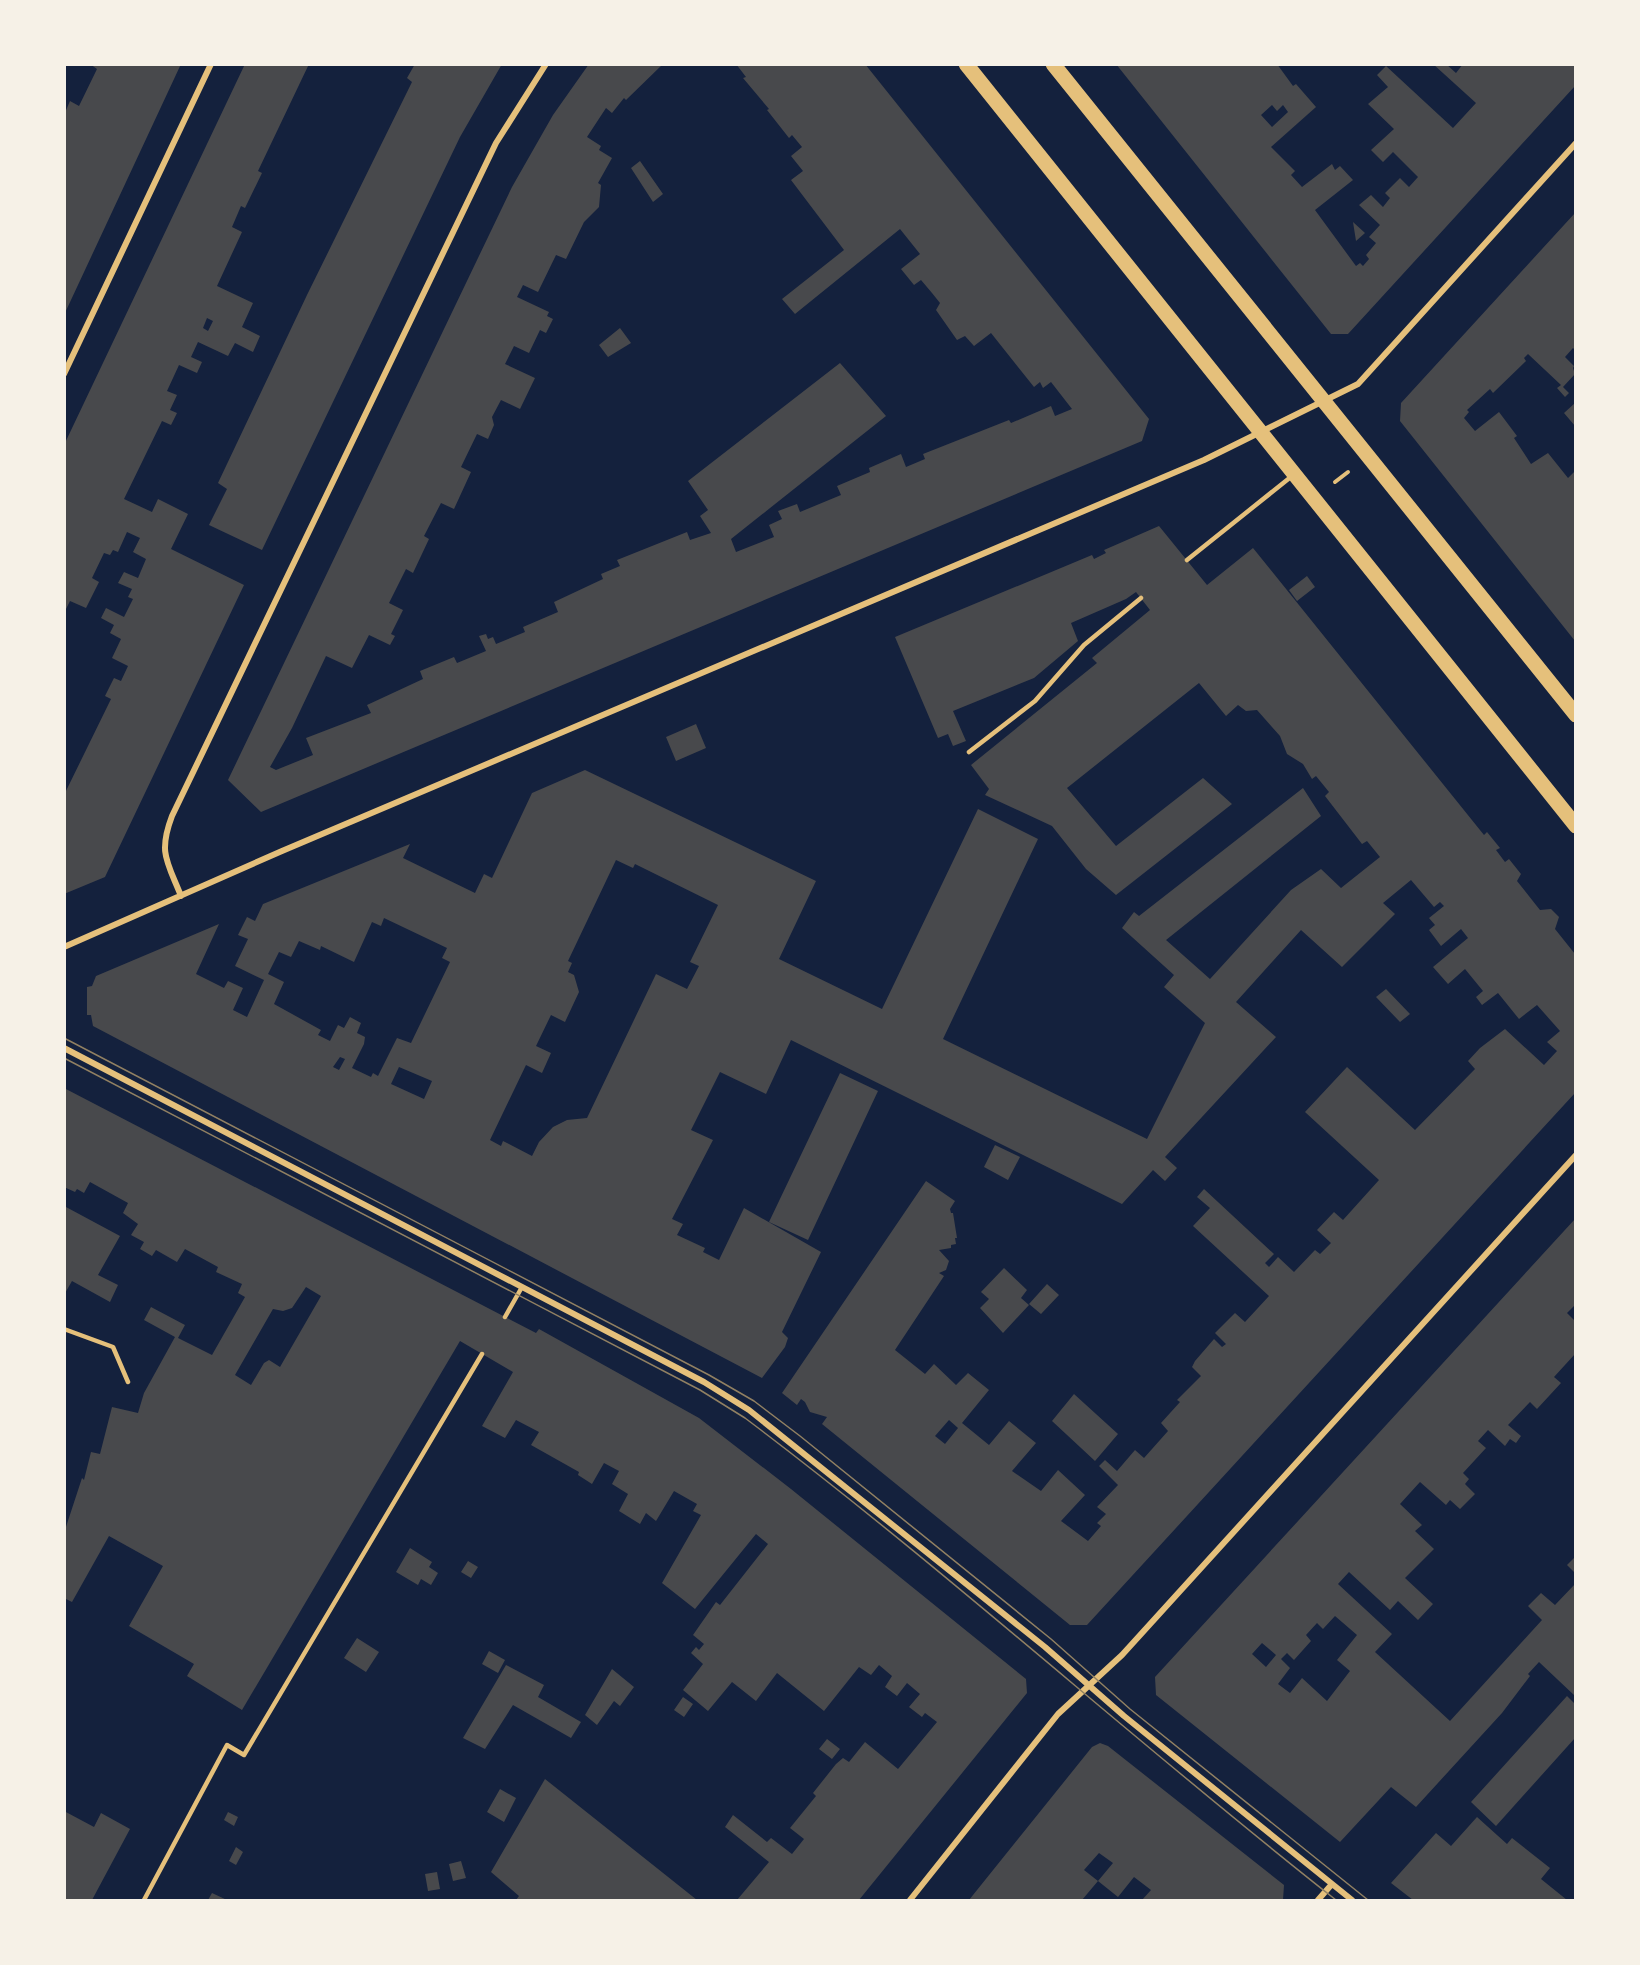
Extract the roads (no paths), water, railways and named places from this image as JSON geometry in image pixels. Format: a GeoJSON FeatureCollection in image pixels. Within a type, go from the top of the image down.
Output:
{"type":"FeatureCollection","features":[{"type":"Feature","properties":{"kind":"main road"},"geometry":{"type":"LineString","coordinates":[[966,64],[1575,826]]}},
{"type":"Feature","properties":{"kind":"main road"},"geometry":{"type":"LineString","coordinates":[[1053,64],[1575,715]]}},
{"type":"Feature","properties":{"kind":"street"},"geometry":{"type":"LineString","coordinates":[[64,374],[211,64]]}},
{"type":"Feature","properties":{"kind":"street"},"geometry":{"type":"LineString","coordinates":[[181,896],[163,851],[165,834],[172,816],[496,143],[546,64]]}},
{"type":"Feature","properties":{"kind":"street"},"geometry":{"type":"LineString","coordinates":[[64,947],[282,851],[975,558],[1261,433],[1358,384],[1575,143]]}},
{"type":"Feature","properties":{"kind":"street"},"geometry":{"type":"LineString","coordinates":[[64,1048],[704,1382],[749,1410],[795,1444],[1124,1716],[1352,1900]]}},
{"type":"Feature","properties":{"kind":"street"},"geometry":{"type":"LineString","coordinates":[[910,1900],[1054,1719],[1122,1655],[1575,1155]]}},
{"type":"Feature","properties":{"kind":"street"},"geometry":{"type":"LineString","coordinates":[[1318,1900],[1332,1884]]}},
{"type":"Feature","properties":{"kind":"lane"},"geometry":{"type":"LineString","coordinates":[[1187,560],[1294,474]]}},
{"type":"Feature","properties":{"kind":"lane"},"geometry":{"type":"LineString","coordinates":[[969,752],[1035,701],[1084,645],[1141,598]]}},
{"type":"Feature","properties":{"kind":"lane"},"geometry":{"type":"LineString","coordinates":[[505,1317],[522,1287]]}},
{"type":"Feature","properties":{"kind":"lane"},"geometry":{"type":"LineString","coordinates":[[64,1329],[113,1347],[128,1382]]}},
{"type":"Feature","properties":{"kind":"lane"},"geometry":{"type":"LineString","coordinates":[[144,1900],[227,1745],[244,1755],[482,1354]]}},
{"type":"Feature","properties":{"kind":"tram line"},"geometry":{"type":"LineString","coordinates":[[64,1038],[709,1375],[754,1401],[1051,1639],[1130,1709],[1368,1900]]}},
{"type":"Feature","properties":{"kind":"tram line"},"geometry":{"type":"LineString","coordinates":[[64,1058],[700,1390],[745,1418],[895,1536],[1336,1900]]}}]}
